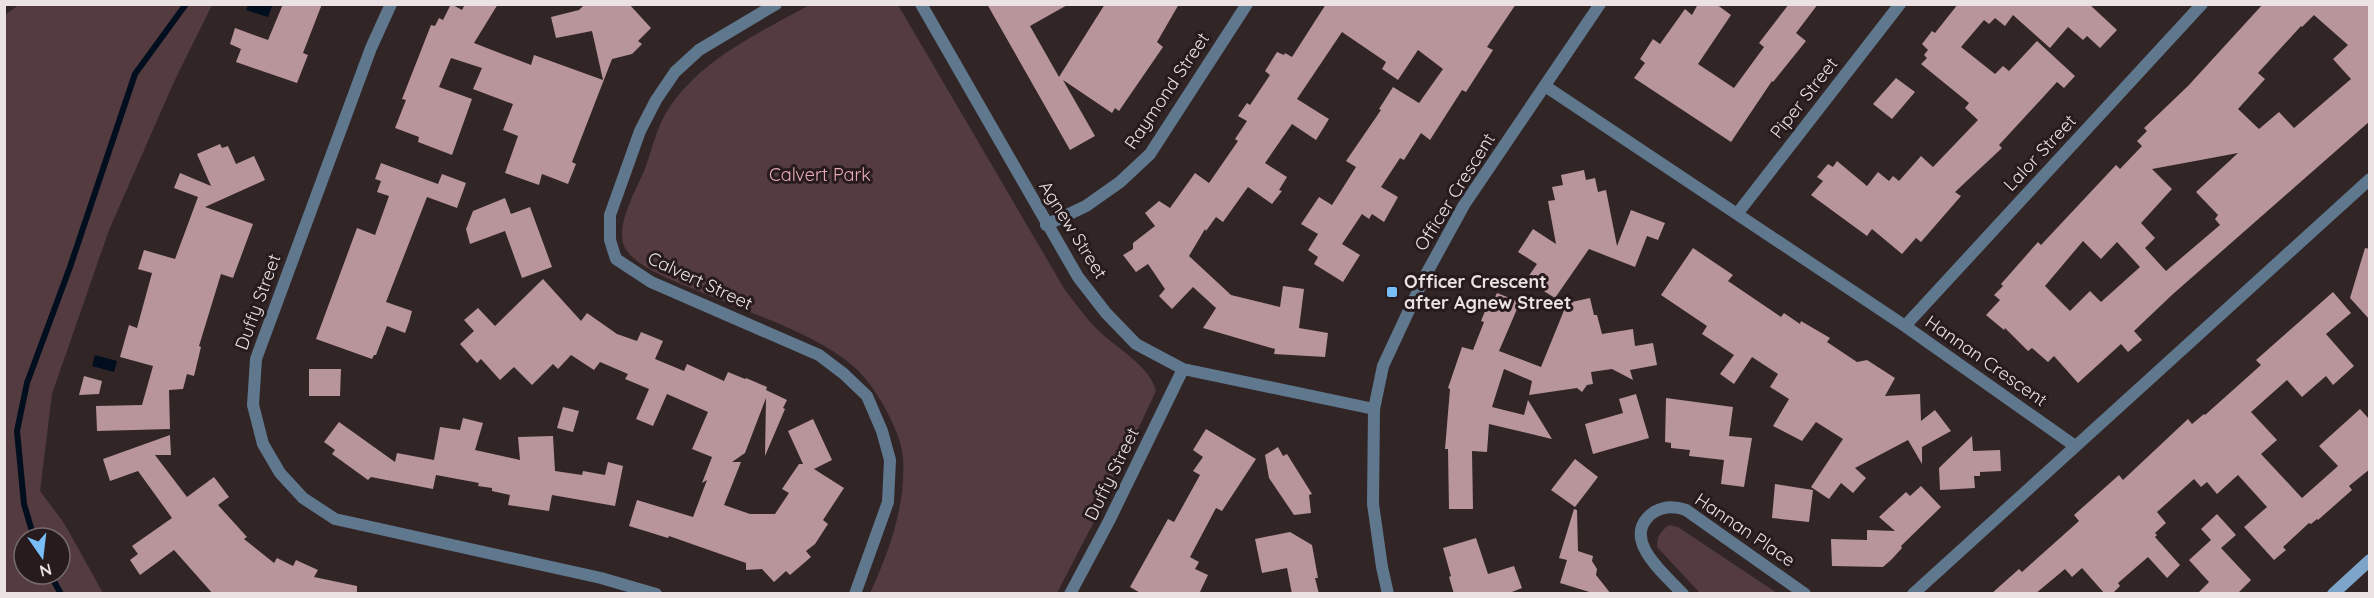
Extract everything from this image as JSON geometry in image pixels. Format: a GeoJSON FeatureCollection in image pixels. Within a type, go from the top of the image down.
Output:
{"type":"FeatureCollection","features":[{"type":"Feature","properties":{"kind":"main road"},"geometry":{"type":"LineString","coordinates":[[2333,594],[2370,560]]}},
{"type":"Feature","properties":{"kind":"street","name":"Duffy Street"},"geometry":{"type":"LineString","coordinates":[[391,4],[370,48],[256,359],[253,405],[263,444],[280,473],[303,498],[335,519],[601,578],[656,594]]}},
{"type":"Feature","properties":{"kind":"street","name":"Calvert Street"},"geometry":{"type":"LineString","coordinates":[[776,4],[699,50],[675,72],[656,100],[640,131],[610,215],[610,240],[616,259],[651,282],[819,355],[867,396],[882,431],[890,460],[888,502],[855,594]]}},
{"type":"Feature","properties":{"kind":"street","name":"Agnew Street"},"geometry":{"type":"LineString","coordinates":[[921,4],[1046,225],[1078,277],[1136,344],[1183,369],[1374,409]]}},
{"type":"Feature","properties":{"kind":"street","name":"Raymond Street"},"geometry":{"type":"LineString","coordinates":[[1046,225],[1086,206],[1120,182],[1149,154],[1247,4]]}},
{"type":"Feature","properties":{"kind":"street","name":"Officer Crescent"},"geometry":{"type":"LineString","coordinates":[[1388,594],[1373,504],[1374,409],[1383,366],[1424,278],[1464,205],[1600,4]]}},
{"type":"Feature","properties":{"kind":"street","name":"Piper Street"},"geometry":{"type":"LineString","coordinates":[[1737,214],[1900,4]]}},
{"type":"Feature","properties":{"kind":"street","name":"Lalor Street"},"geometry":{"type":"LineString","coordinates":[[1905,326],[2202,4]]}},
{"type":"Feature","properties":{"kind":"street","name":"Hannan Crescent"},"geometry":{"type":"LineString","coordinates":[[1545,86],[1905,326],[2075,446]]}},
{"type":"Feature","properties":{"kind":"street"},"geometry":{"type":"LineString","coordinates":[[1913,594],[2370,178]]}},
{"type":"Feature","properties":{"kind":"street","name":"Duffy Street"},"geometry":{"type":"LineString","coordinates":[[1070,594],[1109,521],[1183,369]]}},
{"type":"Feature","properties":{"kind":"street","name":"Hannan Place"},"geometry":{"type":"LineString","coordinates":[[1683,594],[1650,559],[1642,543],[1642,533],[1649,518],[1661,509],[1670,507],[1686,510],[1805,594]]}},
{"type":"Feature","properties":{"kind":"green space","name":"Calvert Park"},"geometry":{"type":"Polygon","coordinates":[[[811,4],[898,5],[1065,290],[1092,324],[1138,363],[1152,381],[1156,391],[1097,516],[1057,593],[870,593],[895,528],[903,476],[903,459],[899,439],[874,391],[852,365],[819,343],[782,325],[652,271],[627,251],[623,242],[624,221],[660,124],[681,93],[713,62],[751,37],[811,4]]]}},
{"type":"Feature","properties":{"kind":"green space"},"geometry":{"type":"Polygon","coordinates":[[[11,5],[212,5],[173,84],[109,230],[52,394],[40,491],[66,526],[12,526],[12,586],[72,586],[72,537],[103,593],[5,593],[4,16],[17,6],[11,5]]]}},
{"type":"Feature","properties":{"kind":"green space"},"geometry":{"type":"Polygon","coordinates":[[[1669,525],[1678,527],[1777,593],[1700,593],[1657,547],[1660,534],[1669,525]]]}},
{"type":"Feature","properties":{"kind":"water"},"geometry":{"type":"Polygon","coordinates":[[[248,5],[272,6],[268,17],[246,10],[248,5]]]}},
{"type":"Feature","properties":{"kind":"water"},"geometry":{"type":"Polygon","coordinates":[[[95,355],[117,361],[114,372],[92,366],[95,355]]]}},
{"type":"Feature","properties":{"kind":"building"},"geometry":{"type":"Polygon","coordinates":[[[283,4],[322,4],[303,53],[308,55],[297,83],[236,62],[241,49],[230,44],[235,28],[268,40],[283,4]]]}},
{"type":"Feature","properties":{"kind":"building"},"geometry":{"type":"Polygon","coordinates":[[[451,4],[462,10],[465,4],[498,4],[474,43],[531,65],[534,55],[603,80],[592,31],[556,38],[551,17],[579,10],[585,4],[629,4],[651,28],[638,41],[642,44],[632,54],[612,59],[572,162],[576,164],[568,184],[542,174],[539,185],[505,173],[518,136],[503,130],[513,104],[473,89],[482,68],[451,58],[439,87],[472,99],[452,155],[418,142],[419,137],[395,128],[406,100],[402,99],[431,25],[435,26],[439,18],[443,20],[451,4]]]}},
{"type":"Feature","properties":{"kind":"building"},"geometry":{"type":"Polygon","coordinates":[[[987,4],[1069,4],[1030,26],[1059,77],[1105,4],[1179,4],[1157,42],[1163,47],[1119,111],[1115,108],[1112,113],[1063,80],[1095,136],[1070,150],[987,4]]]}},
{"type":"Feature","properties":{"kind":"building"},"geometry":{"type":"Polygon","coordinates":[[[1326,4],[1516,4],[1487,47],[1493,50],[1466,92],[1462,90],[1430,140],[1421,133],[1404,160],[1400,158],[1381,187],[1398,197],[1384,222],[1372,214],[1369,219],[1362,214],[1342,244],[1360,255],[1343,282],[1314,264],[1318,257],[1308,250],[1318,234],[1301,224],[1319,197],[1332,205],[1356,167],[1346,161],[1381,110],[1379,109],[1393,87],[1419,103],[1443,69],[1418,50],[1398,80],[1382,69],[1386,62],[1342,32],[1297,99],[1329,119],[1316,140],[1292,124],[1265,163],[1287,177],[1279,190],[1282,191],[1272,204],[1248,187],[1223,222],[1216,217],[1206,231],[1205,229],[1189,256],[1231,295],[1280,307],[1283,286],[1304,289],[1299,328],[1328,333],[1325,357],[1274,354],[1275,349],[1203,328],[1216,308],[1193,287],[1172,309],[1159,296],[1165,289],[1148,264],[1136,272],[1123,255],[1133,249],[1133,243],[1155,226],[1145,213],[1159,201],[1170,208],[1195,173],[1209,183],[1238,141],[1235,139],[1247,121],[1238,116],[1247,103],[1250,105],[1270,75],[1265,71],[1277,52],[1292,57],[1326,4]]]}},
{"type":"Feature","properties":{"kind":"building"},"geometry":{"type":"Polygon","coordinates":[[[1698,4],[1716,4],[1731,15],[1698,64],[1734,88],[1764,47],[1759,43],[1789,4],[1818,4],[1796,33],[1806,41],[1772,81],[1731,142],[1634,78],[1645,63],[1640,59],[1653,39],[1660,44],[1685,9],[1692,15],[1698,4]]]}},
{"type":"Feature","properties":{"kind":"building"},"geometry":{"type":"Polygon","coordinates":[[[1958,4],[2089,4],[2117,30],[2100,48],[2087,36],[2083,40],[2068,27],[2050,48],[2013,15],[2005,26],[1995,18],[1989,24],[1984,20],[1961,47],[1995,74],[2003,66],[2009,71],[2037,41],[2075,76],[2064,88],[2057,82],[1999,145],[2002,148],[1955,192],[1961,196],[1921,242],[1916,238],[1902,254],[1872,229],[1867,236],[1811,195],[1823,181],[1817,177],[1828,164],[1833,167],[1837,161],[1867,186],[1878,172],[1889,181],[1893,176],[1899,181],[1921,156],[1933,167],[1978,120],[1965,108],[1969,103],[1921,64],[1927,58],[1924,55],[1928,50],[1922,44],[1932,31],[1935,33],[1958,4]]]}},
{"type":"Feature","properties":{"kind":"building"},"geometry":{"type":"Polygon","coordinates":[[[2263,4],[2370,4],[2370,121],[2134,331],[2142,340],[2128,352],[2121,344],[2078,383],[2054,356],[2048,362],[2032,348],[2028,351],[2005,328],[2004,330],[1986,315],[2000,300],[1994,295],[2003,286],[2001,284],[2038,242],[2041,245],[2116,165],[2120,169],[2142,146],[2137,141],[2147,131],[2144,128],[2188,86],[2263,4]],[[2314,15],[2258,73],[2265,79],[2238,109],[2259,129],[2279,112],[2294,128],[2351,79],[2333,59],[2348,45],[2314,15]],[[2238,153],[2152,169],[2172,189],[2141,223],[2155,238],[2145,248],[2166,271],[2220,225],[2215,219],[2218,215],[2196,192],[2238,153]],[[2083,241],[2045,286],[2070,311],[2090,291],[2101,302],[2140,267],[2117,242],[2101,259],[2083,241]]]}},
{"type":"Feature","properties":{"kind":"building"},"geometry":{"type":"Polygon","coordinates":[[[1896,78],[1915,92],[1892,119],[1873,104],[1896,78]]]}},
{"type":"Feature","properties":{"kind":"building"},"geometry":{"type":"Polygon","coordinates":[[[220,144],[222,148],[228,146],[236,164],[254,156],[265,180],[205,207],[253,224],[233,278],[221,274],[199,346],[201,347],[194,376],[187,374],[183,389],[169,390],[170,429],[97,431],[96,406],[142,405],[153,366],[120,357],[129,325],[137,328],[152,273],[138,269],[144,250],[175,259],[198,197],[174,188],[180,173],[211,186],[197,154],[220,144]]]}},
{"type":"Feature","properties":{"kind":"building"},"geometry":{"type":"Polygon","coordinates":[[[381,163],[438,184],[442,174],[466,183],[457,208],[427,197],[386,302],[412,311],[409,322],[405,333],[387,326],[376,355],[372,359],[316,339],[357,228],[375,235],[389,196],[377,192],[381,181],[375,179],[381,163]]]}},
{"type":"Feature","properties":{"kind":"building"},"geometry":{"type":"Polygon","coordinates":[[[1584,170],[1586,180],[1595,178],[1598,192],[1606,190],[1617,246],[1631,210],[1665,223],[1658,240],[1647,236],[1635,267],[1589,249],[1555,298],[1526,280],[1537,264],[1518,252],[1533,229],[1556,244],[1548,201],[1555,200],[1552,187],[1563,185],[1561,175],[1584,170]]]}},
{"type":"Feature","properties":{"kind":"building"},"geometry":{"type":"Polygon","coordinates":[[[505,198],[511,214],[530,207],[552,267],[522,278],[505,231],[470,244],[466,229],[473,211],[505,198]]]}},
{"type":"Feature","properties":{"kind":"building"},"geometry":{"type":"Polygon","coordinates":[[[1693,248],[1733,275],[1728,281],[1781,317],[1784,313],[1800,324],[1801,321],[1830,338],[1827,342],[1857,362],[1867,360],[1895,378],[1885,396],[1920,394],[1921,421],[1935,410],[1951,431],[1922,447],[1922,464],[1908,440],[1855,468],[1866,478],[1853,493],[1841,483],[1829,499],[1811,487],[1843,439],[1816,422],[1802,441],[1773,426],[1789,399],[1770,387],[1778,374],[1752,357],[1734,384],[1720,374],[1734,355],[1702,334],[1707,326],[1661,295],[1693,248]]]}},
{"type":"Feature","properties":{"kind":"building"},"geometry":{"type":"Polygon","coordinates":[[[2365,248],[2370,249],[2370,320],[2350,298],[2365,248]]]}},
{"type":"Feature","properties":{"kind":"building"},"geometry":{"type":"Polygon","coordinates":[[[543,279],[581,321],[587,313],[617,334],[637,341],[641,332],[663,341],[655,359],[684,371],[687,364],[724,381],[728,372],[767,387],[766,390],[787,400],[765,456],[766,398],[745,453],[732,462],[741,462],[724,505],[750,514],[775,514],[789,493],[782,489],[799,464],[803,464],[788,431],[813,419],[832,460],[814,469],[844,488],[823,520],[828,524],[815,544],[806,551],[811,557],[790,575],[786,571],[774,582],[762,569],[746,570],[746,563],[669,536],[668,538],[629,526],[637,500],[693,517],[707,480],[702,483],[712,457],[692,449],[708,412],[667,394],[653,426],[636,419],[649,389],[625,379],[628,374],[600,362],[594,370],[571,355],[558,369],[553,364],[532,385],[514,367],[500,380],[481,359],[477,363],[460,344],[474,331],[464,320],[478,308],[495,326],[543,279]]]}},
{"type":"Feature","properties":{"kind":"building"},"geometry":{"type":"Polygon","coordinates":[[[2333,292],[2351,313],[2326,334],[2354,366],[2333,385],[2326,376],[2302,397],[2287,380],[2251,412],[2277,440],[2261,454],[2302,498],[2338,466],[2319,446],[2360,409],[2370,420],[2370,469],[2349,486],[2352,490],[2318,520],[2309,523],[2283,547],[2286,550],[2274,560],[2244,527],[2267,507],[2238,475],[2217,494],[2207,482],[2201,487],[2194,479],[2157,512],[2166,523],[2155,533],[2157,535],[2155,537],[2180,565],[2167,578],[2148,557],[2118,583],[2120,586],[2112,594],[2105,594],[2082,568],[2072,577],[2065,569],[2035,594],[1991,594],[2019,569],[2022,572],[2079,521],[2074,515],[2119,475],[2123,480],[2188,419],[2192,424],[2205,415],[2261,365],[2256,360],[2333,292]]]}},
{"type":"Feature","properties":{"kind":"building"},"geometry":{"type":"Polygon","coordinates":[[[1497,293],[1520,302],[1499,351],[1541,367],[1567,303],[1590,298],[1602,334],[1633,329],[1635,346],[1653,343],[1657,365],[1630,370],[1633,380],[1612,369],[1591,372],[1593,384],[1587,385],[1582,392],[1577,388],[1529,395],[1532,381],[1504,369],[1492,407],[1524,415],[1528,400],[1552,439],[1489,424],[1487,452],[1472,451],[1473,509],[1449,509],[1448,449],[1445,449],[1450,389],[1448,388],[1462,347],[1473,350],[1488,304],[1491,305],[1497,293]]]}},
{"type":"Feature","properties":{"kind":"building"},"geometry":{"type":"Polygon","coordinates":[[[309,369],[341,369],[340,396],[309,396],[309,369]]]}},
{"type":"Feature","properties":{"kind":"building"},"geometry":{"type":"Polygon","coordinates":[[[84,376],[102,381],[99,394],[79,395],[84,376]]]}},
{"type":"Feature","properties":{"kind":"building"},"geometry":{"type":"Polygon","coordinates":[[[1636,394],[1649,438],[1593,454],[1585,424],[1623,413],[1619,399],[1636,394]]]}},
{"type":"Feature","properties":{"kind":"building"},"geometry":{"type":"Polygon","coordinates":[[[1666,398],[1733,407],[1729,436],[1752,438],[1744,487],[1721,484],[1724,460],[1689,456],[1690,450],[1671,448],[1671,443],[1665,442],[1666,398]]]}},
{"type":"Feature","properties":{"kind":"building"},"geometry":{"type":"Polygon","coordinates":[[[563,407],[579,411],[573,432],[557,428],[563,407]]]}},
{"type":"Feature","properties":{"kind":"building"},"geometry":{"type":"Polygon","coordinates":[[[463,418],[483,423],[475,450],[520,460],[518,437],[553,436],[555,471],[582,475],[583,471],[605,475],[608,462],[623,466],[615,506],[552,495],[549,511],[508,505],[510,495],[492,491],[492,488],[478,486],[479,483],[436,475],[433,489],[371,477],[368,480],[332,454],[335,450],[324,442],[339,422],[395,462],[397,453],[434,460],[440,427],[460,430],[463,418]]]}},
{"type":"Feature","properties":{"kind":"building"},"geometry":{"type":"Polygon","coordinates":[[[1206,429],[1256,459],[1222,511],[1216,508],[1190,557],[1199,562],[1195,569],[1208,575],[1199,594],[1142,594],[1130,587],[1168,519],[1174,522],[1200,475],[1193,471],[1203,457],[1193,450],[1206,429]]]}},
{"type":"Feature","properties":{"kind":"building"},"geometry":{"type":"Polygon","coordinates":[[[170,435],[171,455],[155,455],[187,497],[214,477],[229,497],[218,505],[247,537],[244,539],[274,563],[277,558],[293,566],[296,560],[318,570],[314,577],[357,586],[357,594],[213,594],[174,550],[140,575],[130,560],[138,554],[132,546],[172,518],[138,471],[110,481],[103,459],[170,435]]]}},
{"type":"Feature","properties":{"kind":"building"},"geometry":{"type":"Polygon","coordinates":[[[1972,436],[1973,451],[2000,450],[2001,471],[1980,472],[1980,476],[1974,476],[1975,488],[1940,490],[1939,468],[1972,436]]]}},
{"type":"Feature","properties":{"kind":"building"},"geometry":{"type":"Polygon","coordinates":[[[1278,447],[1283,456],[1287,454],[1312,494],[1309,495],[1311,513],[1294,515],[1269,478],[1265,455],[1278,447]]]}},
{"type":"Feature","properties":{"kind":"building"},"geometry":{"type":"Polygon","coordinates":[[[1575,459],[1598,477],[1575,507],[1551,490],[1575,459]]]}},
{"type":"Feature","properties":{"kind":"building"},"geometry":{"type":"Polygon","coordinates":[[[1775,484],[1813,490],[1809,522],[1772,518],[1775,484]]]}},
{"type":"Feature","properties":{"kind":"building"},"geometry":{"type":"Polygon","coordinates":[[[1921,486],[1941,507],[1901,546],[1902,548],[1892,559],[1883,567],[1832,566],[1831,539],[1867,540],[1867,530],[1895,531],[1879,517],[1906,492],[1910,496],[1921,486]]]}},
{"type":"Feature","properties":{"kind":"building"},"geometry":{"type":"Polygon","coordinates":[[[1574,509],[1577,510],[1578,551],[1593,556],[1592,561],[1597,569],[1596,575],[1611,594],[1596,594],[1560,583],[1567,560],[1559,558],[1574,509]]]}},
{"type":"Feature","properties":{"kind":"building"},"geometry":{"type":"Polygon","coordinates":[[[2217,514],[2236,535],[2221,548],[2251,580],[2237,594],[2197,594],[2209,582],[2189,560],[2211,540],[2201,529],[2217,514]]]}},
{"type":"Feature","properties":{"kind":"building"},"geometry":{"type":"Polygon","coordinates":[[[1290,532],[1312,545],[1319,594],[1292,594],[1287,568],[1262,573],[1255,539],[1290,532]]]}},
{"type":"Feature","properties":{"kind":"building"},"geometry":{"type":"Polygon","coordinates":[[[1476,538],[1488,574],[1514,566],[1522,588],[1507,594],[1454,594],[1443,548],[1476,538]]]}},
{"type":"Feature","properties":{"kind":"waterway"},"geometry":{"type":"LineString","coordinates":[[30,526],[24,504],[17,431],[27,383],[70,267],[135,74],[186,4]]}},
{"type":"Feature","properties":{"kind":"waterway"},"geometry":{"type":"LineString","coordinates":[[57,586],[61,594]]}},
{"type":"Feature","properties":{"kind":"place","name":"Officer Crescent after Agnew Street"},"geometry":{"type":"Point","coordinates":[1392,292]}}]}
